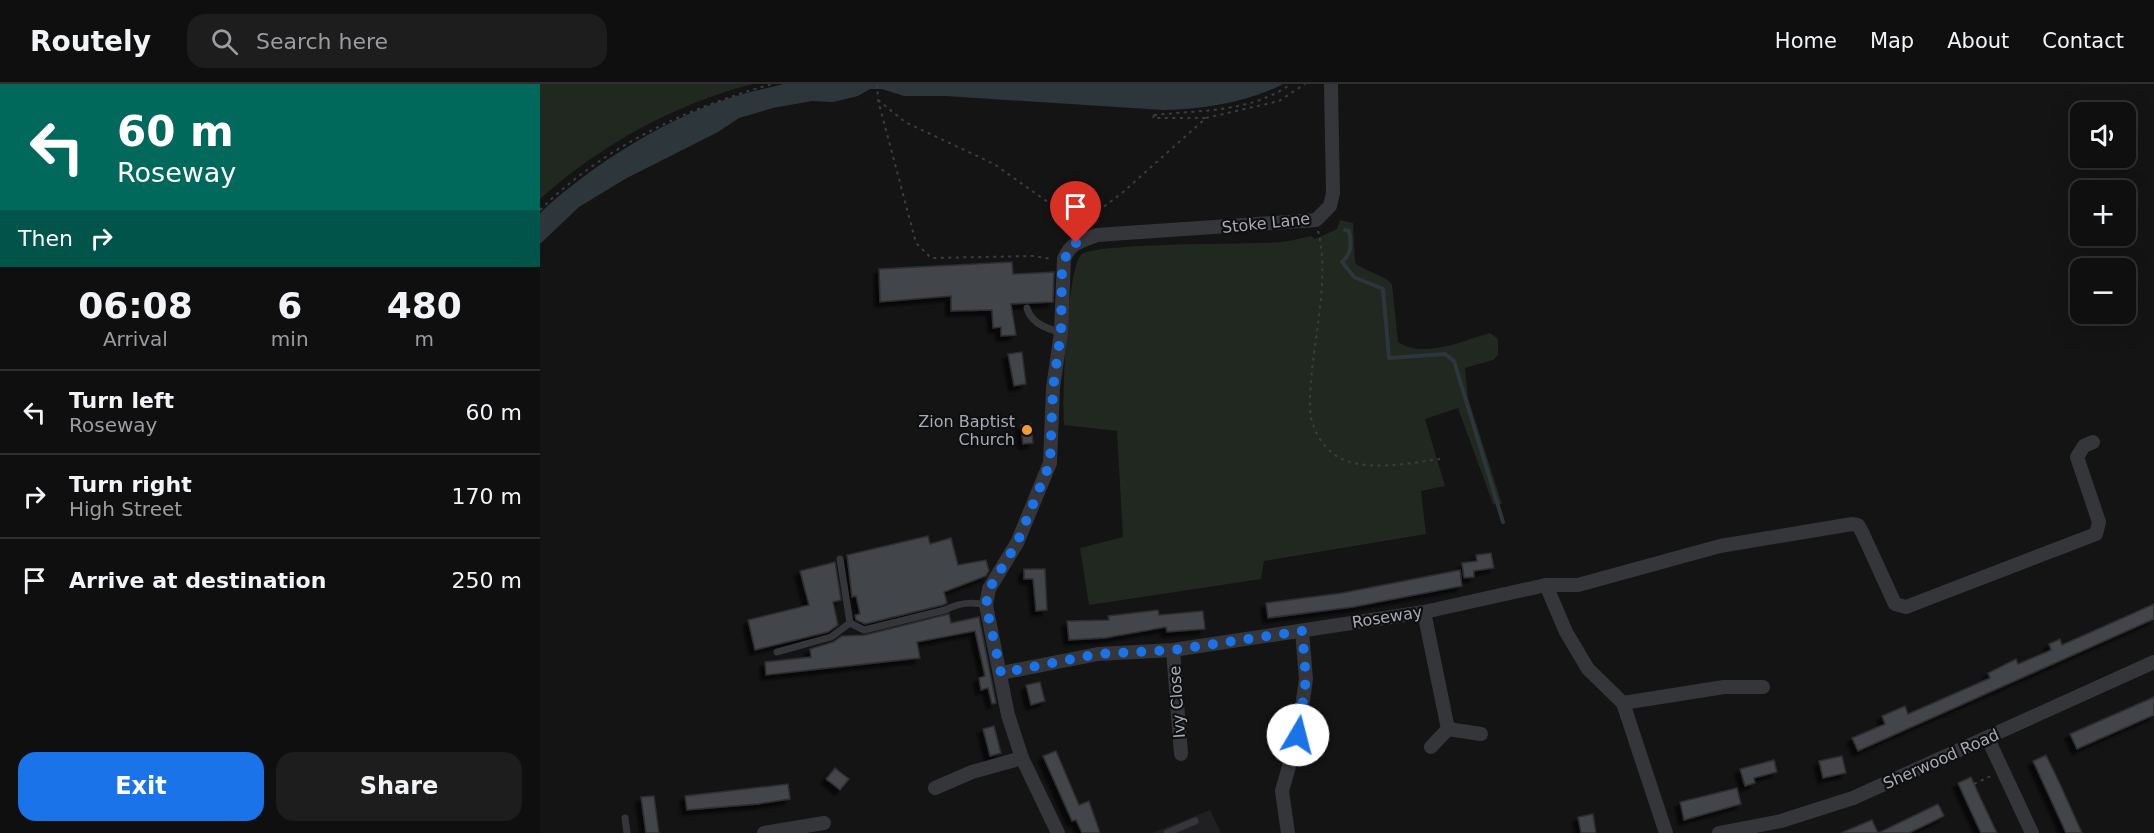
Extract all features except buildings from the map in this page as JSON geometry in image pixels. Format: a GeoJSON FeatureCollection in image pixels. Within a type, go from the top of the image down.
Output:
{"type":"FeatureCollection","features":[{"type":"Feature","properties":{"kind":"street","name":"Stoke Lane"},"geometry":{"type":"LineString","coordinates":[[1073,237],[1316,220],[1330,206],[1333,193],[1331,84]]}},
{"type":"Feature","properties":{"kind":"street"},"geometry":{"type":"LineString","coordinates":[[1058,833],[1022,758],[1008,715],[986,605],[989,589],[1017,543],[1050,463],[1053,388],[1061,332],[1064,260],[1073,237]]}},
{"type":"Feature","properties":{"kind":"street","name":"Roseway"},"geometry":{"type":"LineString","coordinates":[[1001,673],[1098,654],[1173,650],[1425,612],[1546,585],[1578,585],[1720,546],[1843,524],[1858,525],[1895,604],[1906,608],[2096,534],[2099,522],[2078,457],[2084,446],[2093,442]]}},
{"type":"Feature","properties":{"kind":"street"},"geometry":{"type":"LineString","coordinates":[[1546,585],[1566,632],[1588,669],[1623,703],[1666,833]]}},
{"type":"Feature","properties":{"kind":"street"},"geometry":{"type":"LineString","coordinates":[[1425,612],[1448,729]]}},
{"type":"Feature","properties":{"kind":"street"},"geometry":{"type":"LineString","coordinates":[[1288,833],[1281,791],[1298,735],[1306,679],[1302,631]]}},
{"type":"Feature","properties":{"kind":"street","name":"Ivy Close"},"geometry":{"type":"LineString","coordinates":[[1173,650],[1181,756]]}},
{"type":"Feature","properties":{"kind":"street","name":"Sherwood Road"},"geometry":{"type":"LineString","coordinates":[[1719,833],[1770,824],[1829,807],[1988,739],[2154,662]]}},
{"type":"Feature","properties":{"kind":"street"},"geometry":{"type":"LineString","coordinates":[[1623,703],[1724,687],[1763,687]]}},
{"type":"Feature","properties":{"kind":"street"},"geometry":{"type":"LineString","coordinates":[[1448,729],[1481,734]]}},
{"type":"Feature","properties":{"kind":"street"},"geometry":{"type":"LineString","coordinates":[[1431,747],[1448,729]]}},
{"type":"Feature","properties":{"kind":"street"},"geometry":{"type":"LineString","coordinates":[[1988,739],[2032,833]]}},
{"type":"Feature","properties":{"kind":"street"},"geometry":{"type":"LineString","coordinates":[[935,788],[972,772],[1022,758]]}},
{"type":"Feature","properties":{"kind":"street"},"geometry":{"type":"LineString","coordinates":[[764,833],[824,823]]}},
{"type":"Feature","properties":{"kind":"lane"},"geometry":{"type":"LineString","coordinates":[[1027,308],[1034,320],[1046,329],[1061,332]]}},
{"type":"Feature","properties":{"kind":"lane"},"geometry":{"type":"LineString","coordinates":[[840,559],[850,623]]}},
{"type":"Feature","properties":{"kind":"lane"},"geometry":{"type":"LineString","coordinates":[[850,623],[864,630],[945,610],[957,604],[976,602],[986,605]]}},
{"type":"Feature","properties":{"kind":"lane"},"geometry":{"type":"LineString","coordinates":[[777,652],[831,637],[850,623]]}},
{"type":"Feature","properties":{"kind":"lane"},"geometry":{"type":"LineString","coordinates":[[625,819],[627,833]]}},
{"type":"Feature","properties":{"kind":"lane"},"geometry":{"type":"LineString","coordinates":[[1167,833],[1195,821]]}},
{"type":"Feature","properties":{"kind":"path"},"geometry":{"type":"LineString","coordinates":[[540,210],[583,171],[637,139],[698,107],[748,89],[772,84]]}},
{"type":"Feature","properties":{"kind":"path"},"geometry":{"type":"LineString","coordinates":[[877,84],[878,99],[916,243],[931,258],[1033,256],[1064,260]]}},
{"type":"Feature","properties":{"kind":"path"},"geometry":{"type":"LineString","coordinates":[[1291,84],[1264,98],[1236,106],[1208,112],[1154,115],[1153,118],[1206,118],[1279,101],[1305,84]]}},
{"type":"Feature","properties":{"kind":"path"},"geometry":{"type":"LineString","coordinates":[[878,99],[905,122],[994,164],[1052,205],[1073,237],[1206,118]]}},
{"type":"Feature","properties":{"kind":"path"},"geometry":{"type":"LineString","coordinates":[[1316,220],[1321,240],[1321,273],[1311,389],[1313,426],[1330,452],[1342,460],[1357,464],[1440,459]]}},
{"type":"Feature","properties":{"kind":"path"},"geometry":{"type":"LineString","coordinates":[[1974,784],[2002,770]]}},
{"type":"Feature","properties":{"kind":"shaded area"},"geometry":{"type":"Polygon","coordinates":[[[540,84],[753,84],[696,103],[640,129],[587,161],[540,199],[540,84]]]}},
{"type":"Feature","properties":{"kind":"shaded area"},"geometry":{"type":"Polygon","coordinates":[[[783,84],[1283,84],[1240,100],[1209,106],[1163,110],[946,96],[904,96],[882,89],[870,89],[858,96],[833,102],[812,101],[773,108],[739,118],[718,132],[625,179],[579,207],[540,244],[540,213],[584,176],[609,159],[635,142],[689,114],[743,94],[783,84]]]}},
{"type":"Feature","properties":{"kind":"shaded area"},"geometry":{"type":"Polygon","coordinates":[[[1340,220],[1353,223],[1355,263],[1392,284],[1398,342],[1409,347],[1431,349],[1490,333],[1498,339],[1498,355],[1493,360],[1465,368],[1468,398],[1502,504],[1493,504],[1458,408],[1425,419],[1445,486],[1421,491],[1426,534],[1264,561],[1261,579],[1089,605],[1080,548],[1123,537],[1117,431],[1064,425],[1069,308],[1076,265],[1081,255],[1092,251],[1142,246],[1280,242],[1311,236],[1315,239],[1337,229],[1340,220]]]}},
{"type":"Feature","properties":{"kind":"shaded area"},"geometry":{"type":"Polygon","coordinates":[[[1210,810],[1221,833],[1152,833],[1210,810]]]}},
{"type":"Feature","properties":{"kind":"waterway"},"geometry":{"type":"LineString","coordinates":[[1345,230],[1349,231],[1351,240],[1348,255],[1342,262],[1354,277],[1383,289],[1389,358],[1445,354],[1454,361],[1503,522]]}},
{"type":"Feature","properties":{"kind":"place","name":"Zion Baptist Church"},"geometry":{"type":"Point","coordinates":[1027,430]}},
{"type":"Feature","properties":{"kind":"route"},"geometry":{"type":"LineString","coordinates":[[1076,243],[1068,249],[1062,270],[1061,332],[1053,388],[1050,463],[1017,543],[993,580],[987,598],[986,605],[1001,673],[1098,654],[1173,650],[1302,631],[1306,679],[1298,735]]}}]}
